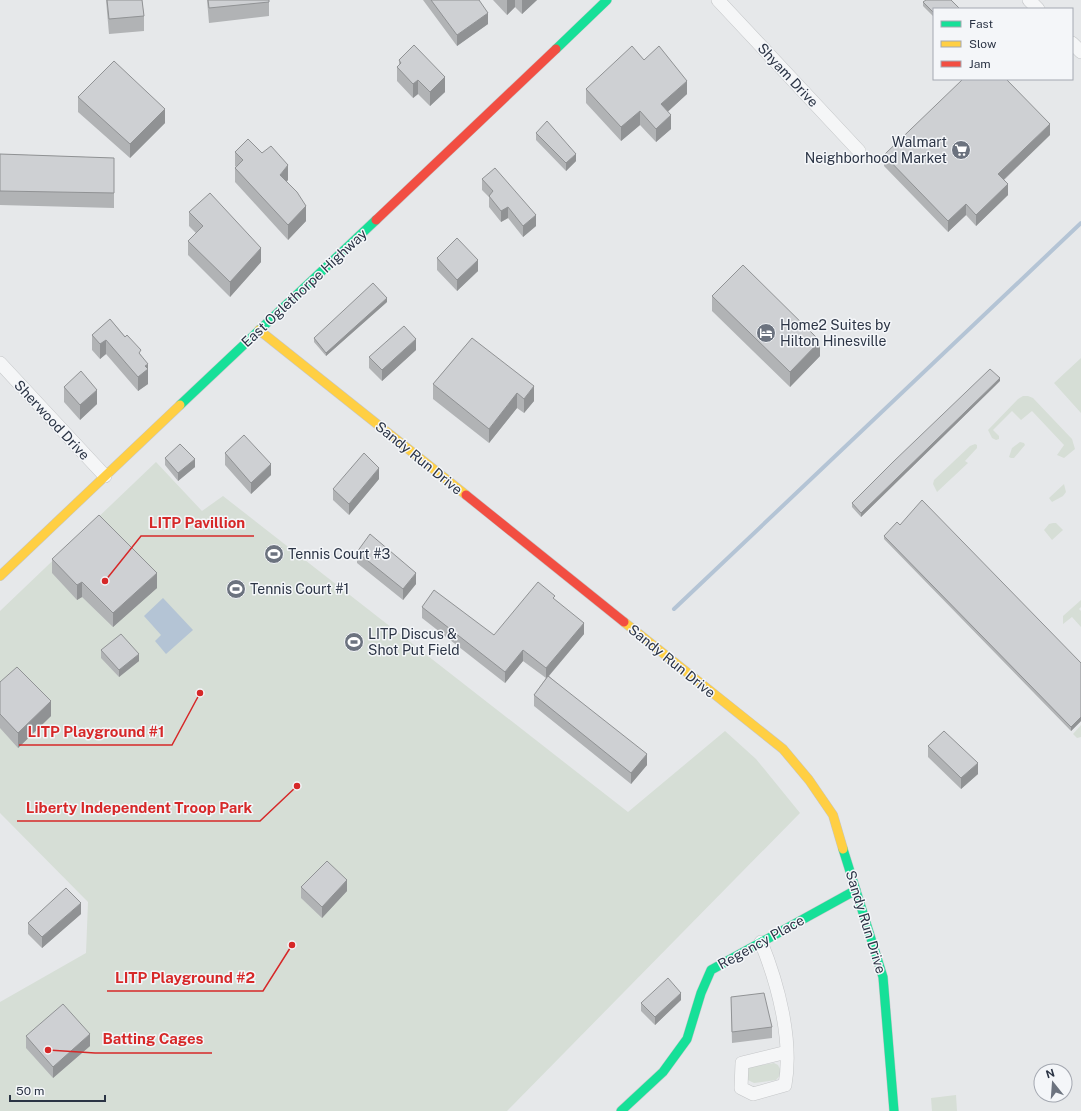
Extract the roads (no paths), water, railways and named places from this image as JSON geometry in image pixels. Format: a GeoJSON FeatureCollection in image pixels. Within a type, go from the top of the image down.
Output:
{"type":"FeatureCollection","features":[{"type":"Feature","properties":{"kind":"main road","name":"East Oglethorpe Highway"},"geometry":{"type":"LineString","coordinates":[[0,576],[607,0]]}},
{"type":"Feature","properties":{"kind":"main road","name":"Sandy Run Drive"},"geometry":{"type":"LineString","coordinates":[[259,330],[783,749],[809,780],[833,815],[883,977],[894,1111]]}},
{"type":"Feature","properties":{"kind":"main road","name":"Regency Place"},"geometry":{"type":"LineString","coordinates":[[621,1111],[663,1072],[687,1039],[701,993],[711,970],[856,890]]}},
{"type":"Feature","properties":{"kind":"street","name":"Shyam Drive"},"geometry":{"type":"LineString","coordinates":[[718,0],[859,151]]}},
{"type":"Feature","properties":{"kind":"street"},"geometry":{"type":"LineString","coordinates":[[1029,0],[1037,8]]}},
{"type":"Feature","properties":{"kind":"street"},"geometry":{"type":"LineString","coordinates":[[1073,44],[1081,52]]}},
{"type":"Feature","properties":{"kind":"street","name":"Sherwood Drive"},"geometry":{"type":"LineString","coordinates":[[0,363],[105,476]]}},
{"type":"Feature","properties":{"kind":"street"},"geometry":{"type":"LineString","coordinates":[[761,942],[772,969],[784,1025],[787,1052]]}},
{"type":"Feature","properties":{"kind":"water"},"geometry":{"type":"Polygon","coordinates":[[[163,598],[193,630],[166,654],[155,641],[161,635],[144,616],[163,598]]]}},
{"type":"Feature","properties":{"kind":"waterway"},"geometry":{"type":"LineString","coordinates":[[674,609],[1081,223]]}},
{"type":"Feature","properties":{"kind":"place","name":"Walmart Neighborhood Market"},"geometry":{"type":"Point","coordinates":[961,150]}},
{"type":"Feature","properties":{"kind":"place","name":"Home2 Suites by Hilton Hinesville"},"geometry":{"type":"Point","coordinates":[766,333]}},
{"type":"Feature","properties":{"kind":"place","name":"Tennis Court #3"},"geometry":{"type":"Point","coordinates":[274,554]}},
{"type":"Feature","properties":{"kind":"place","name":"LITP Pavillion"},"geometry":{"type":"Point","coordinates":[105,581]}},
{"type":"Feature","properties":{"kind":"place","name":"Tennis Court #1"},"geometry":{"type":"Point","coordinates":[236,589]}},
{"type":"Feature","properties":{"kind":"place","name":"LITP Discus & Shot Put Field"},"geometry":{"type":"Point","coordinates":[354,642]}},
{"type":"Feature","properties":{"kind":"place","name":"LITP Playground #1"},"geometry":{"type":"Point","coordinates":[200,693]}},
{"type":"Feature","properties":{"kind":"place","name":"Liberty Independent Troop Park"},"geometry":{"type":"Point","coordinates":[297,786]}},
{"type":"Feature","properties":{"kind":"place","name":"LITP Playground #2"},"geometry":{"type":"Point","coordinates":[292,945]}},
{"type":"Feature","properties":{"kind":"place","name":"Batting Cages"},"geometry":{"type":"Point","coordinates":[48,1050]}}]}
